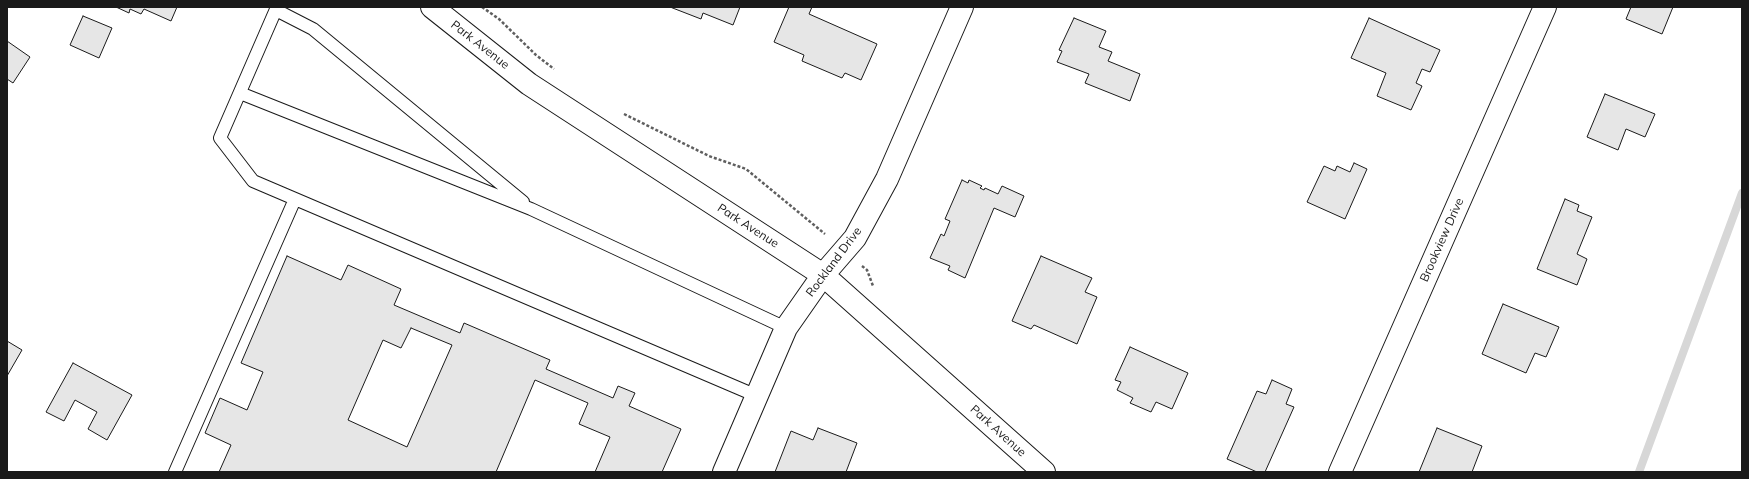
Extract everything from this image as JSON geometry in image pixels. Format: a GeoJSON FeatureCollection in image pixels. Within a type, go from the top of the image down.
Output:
{"type":"FeatureCollection","features":[{"type":"Feature","properties":{"kind":"street","name":"Park Avenue"},"geometry":{"type":"LineString","coordinates":[[432,7],[529,84],[823,275],[1044,472]]}},
{"type":"Feature","properties":{"kind":"street","name":"Rockland Drive"},"geometry":{"type":"LineString","coordinates":[[724,472],[786,328],[823,275],[855,238],[887,178],[962,7]]}},
{"type":"Feature","properties":{"kind":"street","name":"Brookview Drive"},"geometry":{"type":"LineString","coordinates":[[1340,472],[1545,7]]}},
{"type":"Feature","properties":{"kind":"lane"},"geometry":{"type":"LineString","coordinates":[[531,209],[313,29],[276,9],[220,138],[253,181],[757,396]]}},
{"type":"Feature","properties":{"kind":"lane"},"geometry":{"type":"LineString","coordinates":[[240,93],[531,209],[786,328]]}},
{"type":"Feature","properties":{"kind":"lane"},"geometry":{"type":"LineString","coordinates":[[175,472],[295,199]]}},
{"type":"Feature","properties":{"kind":"building"},"geometry":{"type":"Polygon","coordinates":[[[116,7],[177,7],[171,21],[144,9],[141,14],[130,9],[129,13],[116,7]]]}},
{"type":"Feature","properties":{"kind":"building"},"geometry":{"type":"Polygon","coordinates":[[[670,7],[740,7],[733,25],[703,13],[701,19],[670,7]]]}},
{"type":"Feature","properties":{"kind":"building"},"geometry":{"type":"Polygon","coordinates":[[[789,7],[812,7],[809,14],[877,44],[861,80],[845,73],[842,78],[802,61],[804,55],[774,42],[789,7]]]}},
{"type":"Feature","properties":{"kind":"building"},"geometry":{"type":"Polygon","coordinates":[[[1631,7],[1673,7],[1662,34],[1626,19],[1631,7]]]}},
{"type":"Feature","properties":{"kind":"building"},"geometry":{"type":"Polygon","coordinates":[[[83,16],[112,28],[99,58],[70,45],[83,16]]]}},
{"type":"Feature","properties":{"kind":"building"},"geometry":{"type":"Polygon","coordinates":[[[1074,18],[1106,31],[1099,47],[1112,52],[1108,61],[1140,74],[1130,101],[1085,83],[1089,74],[1057,62],[1062,51],[1059,50],[1074,18]]]}},
{"type":"Feature","properties":{"kind":"building"},"geometry":{"type":"Polygon","coordinates":[[[1369,18],[1440,50],[1430,72],[1422,69],[1416,83],[1422,86],[1411,110],[1377,96],[1386,73],[1351,58],[1369,18]]]}},
{"type":"Feature","properties":{"kind":"building"},"geometry":{"type":"Polygon","coordinates":[[[7,41],[30,57],[13,83],[7,79],[7,41]]]}},
{"type":"Feature","properties":{"kind":"building"},"geometry":{"type":"Polygon","coordinates":[[[1605,94],[1655,114],[1645,137],[1626,129],[1618,150],[1587,137],[1605,94]]]}},
{"type":"Feature","properties":{"kind":"building"},"geometry":{"type":"Polygon","coordinates":[[[1354,163],[1367,169],[1345,219],[1307,202],[1324,166],[1335,171],[1337,166],[1350,172],[1354,163]]]}},
{"type":"Feature","properties":{"kind":"building"},"geometry":{"type":"Polygon","coordinates":[[[962,180],[968,183],[969,180],[982,186],[980,188],[984,190],[985,188],[998,194],[1002,186],[1024,196],[1015,217],[994,208],[965,278],[948,270],[950,266],[930,258],[941,234],[944,236],[950,221],[945,219],[962,180]]]}},
{"type":"Feature","properties":{"kind":"building"},"geometry":{"type":"Polygon","coordinates":[[[1565,199],[1579,205],[1577,211],[1592,217],[1577,254],[1587,259],[1577,285],[1537,269],[1565,199]]]}},
{"type":"Feature","properties":{"kind":"building"},"geometry":{"type":"Polygon","coordinates":[[[287,256],[341,280],[348,265],[401,289],[394,305],[460,333],[464,323],[550,360],[546,369],[613,398],[618,386],[635,393],[629,406],[681,429],[662,472],[595,472],[610,437],[579,424],[588,403],[535,380],[496,472],[219,472],[231,445],[205,433],[220,398],[247,410],[263,372],[241,363],[287,256]],[[411,328],[401,348],[383,340],[348,420],[407,447],[452,345],[411,328]]]}},
{"type":"Feature","properties":{"kind":"building"},"geometry":{"type":"Polygon","coordinates":[[[1041,256],[1092,278],[1085,292],[1097,297],[1077,344],[1034,325],[1031,329],[1012,321],[1041,256]]]}},
{"type":"Feature","properties":{"kind":"building"},"geometry":{"type":"Polygon","coordinates":[[[1503,304],[1559,327],[1546,357],[1535,353],[1526,373],[1482,354],[1503,304]]]}},
{"type":"Feature","properties":{"kind":"building"},"geometry":{"type":"Polygon","coordinates":[[[7,341],[22,350],[7,376],[7,341]]]}},
{"type":"Feature","properties":{"kind":"building"},"geometry":{"type":"Polygon","coordinates":[[[1130,347],[1188,373],[1172,409],[1156,402],[1151,412],[1130,403],[1133,398],[1117,390],[1121,382],[1115,380],[1130,347]]]}},
{"type":"Feature","properties":{"kind":"building"},"geometry":{"type":"Polygon","coordinates":[[[73,363],[132,395],[107,440],[88,429],[97,412],[75,400],[64,421],[46,412],[73,363]]]}},
{"type":"Feature","properties":{"kind":"building"},"geometry":{"type":"Polygon","coordinates":[[[1272,380],[1292,389],[1286,404],[1294,407],[1265,472],[1257,472],[1227,459],[1257,391],[1266,394],[1272,380]]]}},
{"type":"Feature","properties":{"kind":"building"},"geometry":{"type":"Polygon","coordinates":[[[818,428],[857,443],[846,472],[775,472],[791,431],[813,440],[818,428]]]}},
{"type":"Feature","properties":{"kind":"building"},"geometry":{"type":"Polygon","coordinates":[[[1437,428],[1482,446],[1472,472],[1419,472],[1437,428]]]}},
{"type":"Feature","properties":{"kind":"waterway"},"geometry":{"type":"LineString","coordinates":[[1639,472],[1742,193]]}}]}
